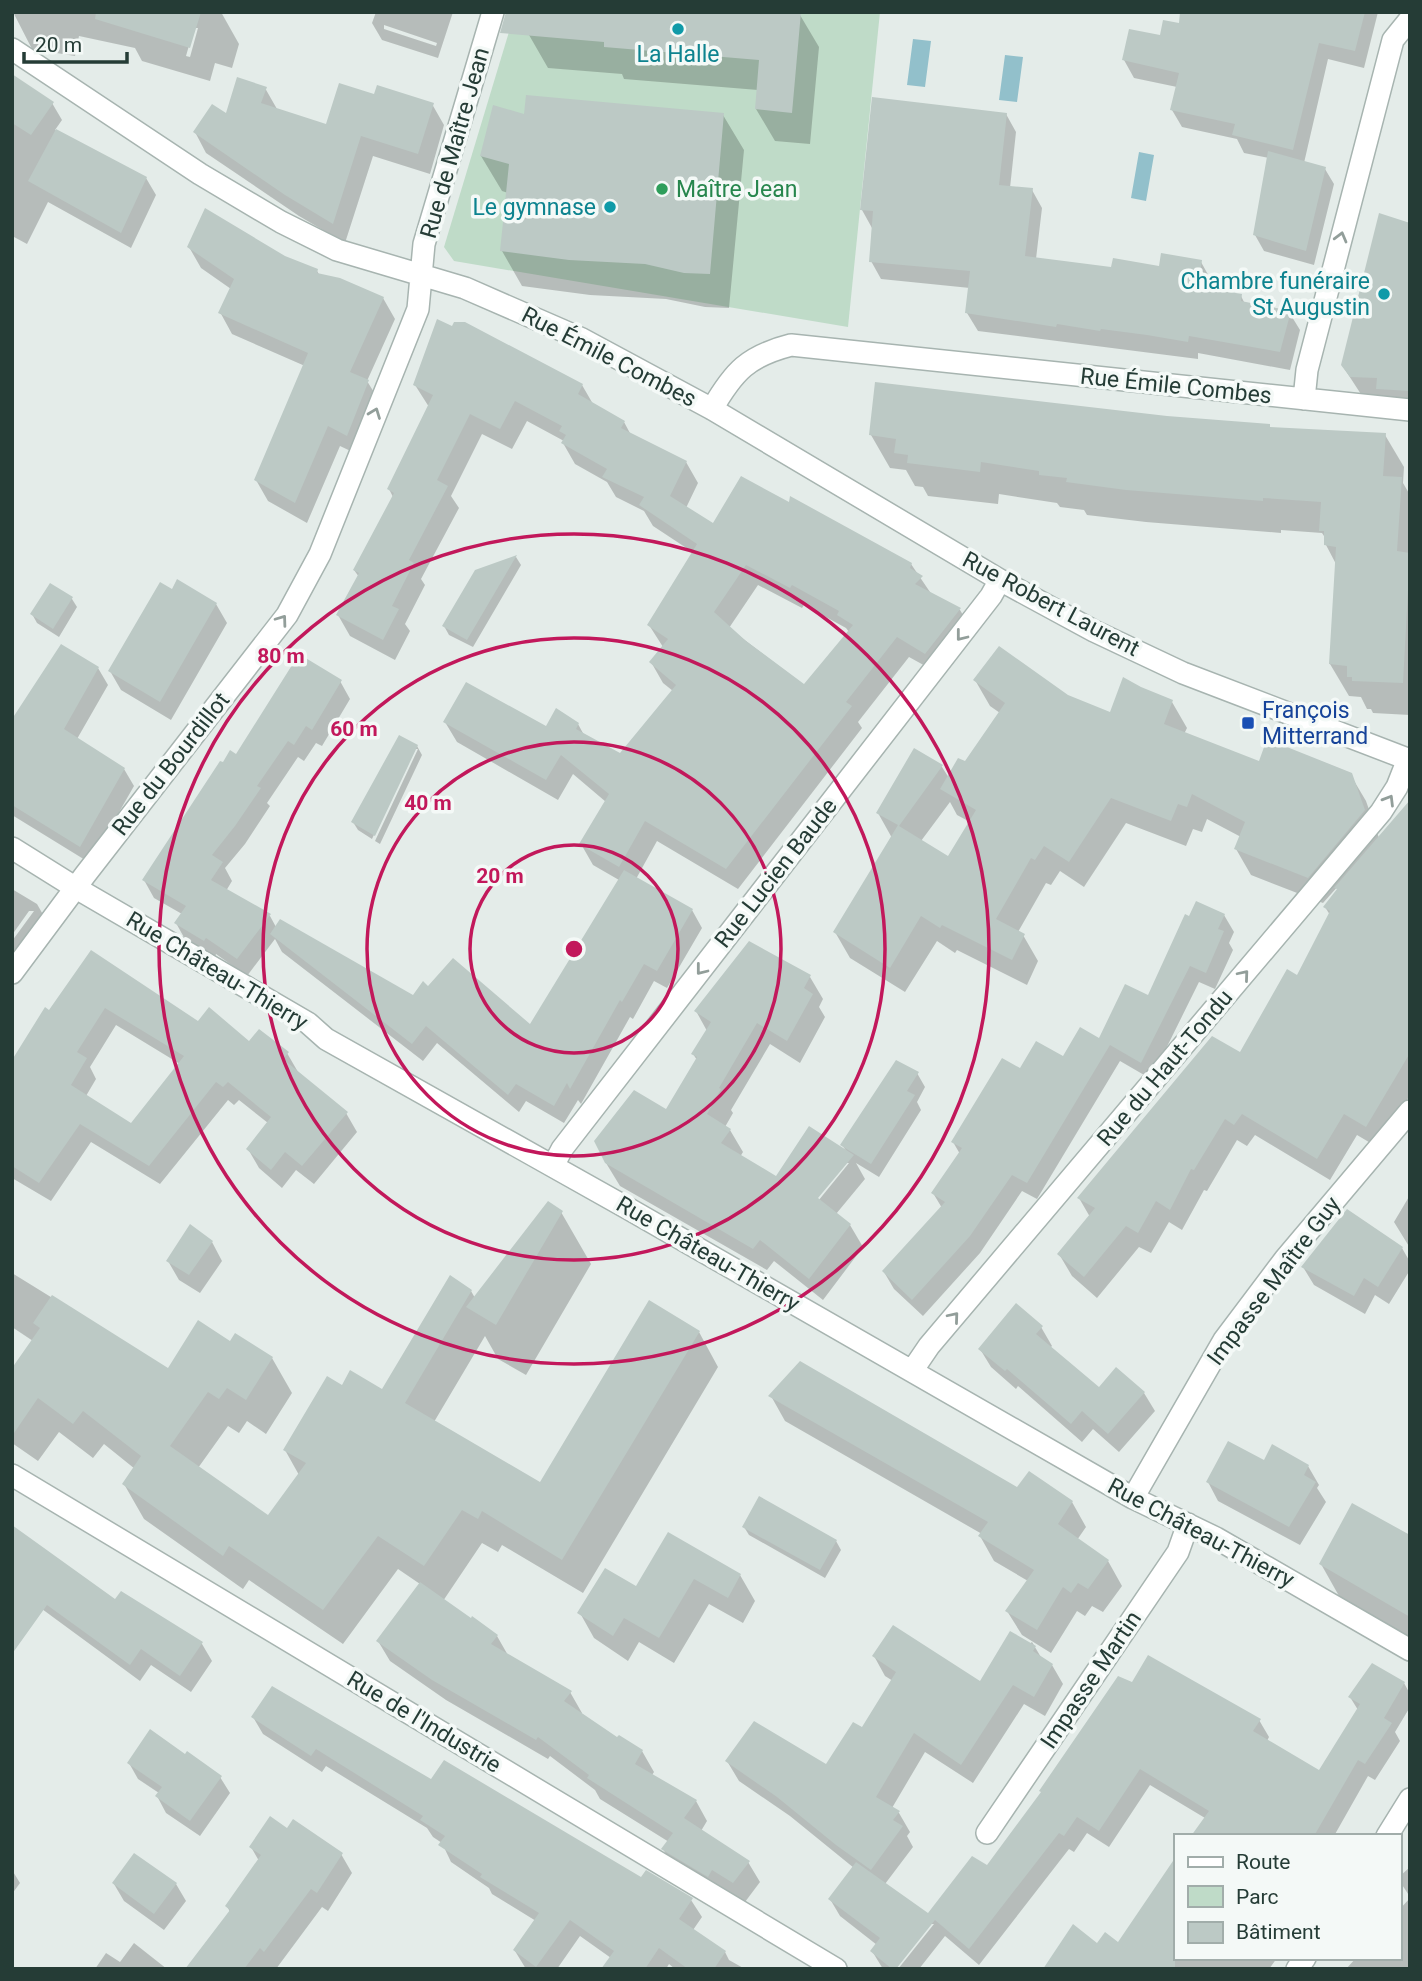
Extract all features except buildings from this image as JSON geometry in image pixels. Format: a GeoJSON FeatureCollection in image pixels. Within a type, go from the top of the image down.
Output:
{"type":"FeatureCollection","features":[{"type":"Feature","properties":{"kind":"street","name":"Rue de Maître Jean"},"geometry":{"type":"LineString","coordinates":[[422,274],[424,244],[492,12]]}},
{"type":"Feature","properties":{"kind":"street"},"geometry":{"type":"LineString","coordinates":[[1304,399],[1307,370],[1392,40],[1410,19]]}},
{"type":"Feature","properties":{"kind":"street","name":"Rue Émile Combes"},"geometry":{"type":"LineString","coordinates":[[12,49],[200,174],[281,222],[337,250],[422,274],[485,296],[582,339],[712,409],[743,366],[765,352],[791,345],[1410,410]]}},
{"type":"Feature","properties":{"kind":"street","name":"Rue du Bourdillot"},"geometry":{"type":"LineString","coordinates":[[12,973],[287,615],[320,554],[418,309],[422,274]]}},
{"type":"Feature","properties":{"kind":"street","name":"Rue Robert Laurent"},"geometry":{"type":"LineString","coordinates":[[712,409],[1000,580],[1094,631],[1184,673],[1409,759]]}},
{"type":"Feature","properties":{"kind":"street","name":"Rue Lucien Baude"},"geometry":{"type":"LineString","coordinates":[[553,1166],[562,1149],[991,596],[1000,580]]}},
{"type":"Feature","properties":{"kind":"street","name":"Rue du Haut-Tondu"},"geometry":{"type":"LineString","coordinates":[[912,1371],[929,1346],[1381,812],[1409,759]]}},
{"type":"Feature","properties":{"kind":"street","name":"Rue Château-Thierry"},"geometry":{"type":"LineString","coordinates":[[12,848],[308,1023],[326,1039],[1133,1498],[1216,1538],[1410,1650]]}},
{"type":"Feature","properties":{"kind":"street","name":"Impasse Maître Guy"},"geometry":{"type":"LineString","coordinates":[[1133,1498],[1224,1340],[1285,1259],[1410,1111]]}},
{"type":"Feature","properties":{"kind":"street","name":"Rue de l'Industrie"},"geometry":{"type":"LineString","coordinates":[[12,1475],[836,1969]]}},
{"type":"Feature","properties":{"kind":"street","name":"Impasse Martin"},"geometry":{"type":"LineString","coordinates":[[987,1833],[1178,1552],[1188,1524]]}},
{"type":"Feature","properties":{"kind":"street"},"geometry":{"type":"LineString","coordinates":[[1388,1834],[1410,1799]]}},
{"type":"Feature","properties":{"kind":"green space","name":"Maître Jean"},"geometry":{"type":"Polygon","coordinates":[[[515,12],[880,12],[848,327],[454,261],[444,247],[515,12]]]}},
{"type":"Feature","properties":{"kind":"water"},"geometry":{"type":"Polygon","coordinates":[[[913,39],[931,41],[925,87],[907,85],[913,39]]]}},
{"type":"Feature","properties":{"kind":"water"},"geometry":{"type":"Polygon","coordinates":[[[1005,55],[1023,57],[1017,102],[999,100],[1005,55]]]}},
{"type":"Feature","properties":{"kind":"water"},"geometry":{"type":"Polygon","coordinates":[[[1139,152],[1154,155],[1146,201],[1131,198],[1139,152]]]}},
{"type":"Feature","properties":{"kind":"place","name":"La Halle"},"geometry":{"type":"Point","coordinates":[678,29]}},
{"type":"Feature","properties":{"kind":"place","name":"Maître Jean"},"geometry":{"type":"Point","coordinates":[662,189]}},
{"type":"Feature","properties":{"kind":"place","name":"Le gymnase"},"geometry":{"type":"Point","coordinates":[610,207]}},
{"type":"Feature","properties":{"kind":"place","name":"Chambre funéraire St Augustin"},"geometry":{"type":"Point","coordinates":[1384,294]}},
{"type":"Feature","properties":{"kind":"place","name":"François Mitterrand"},"geometry":{"type":"Point","coordinates":[1248,723]}}]}
